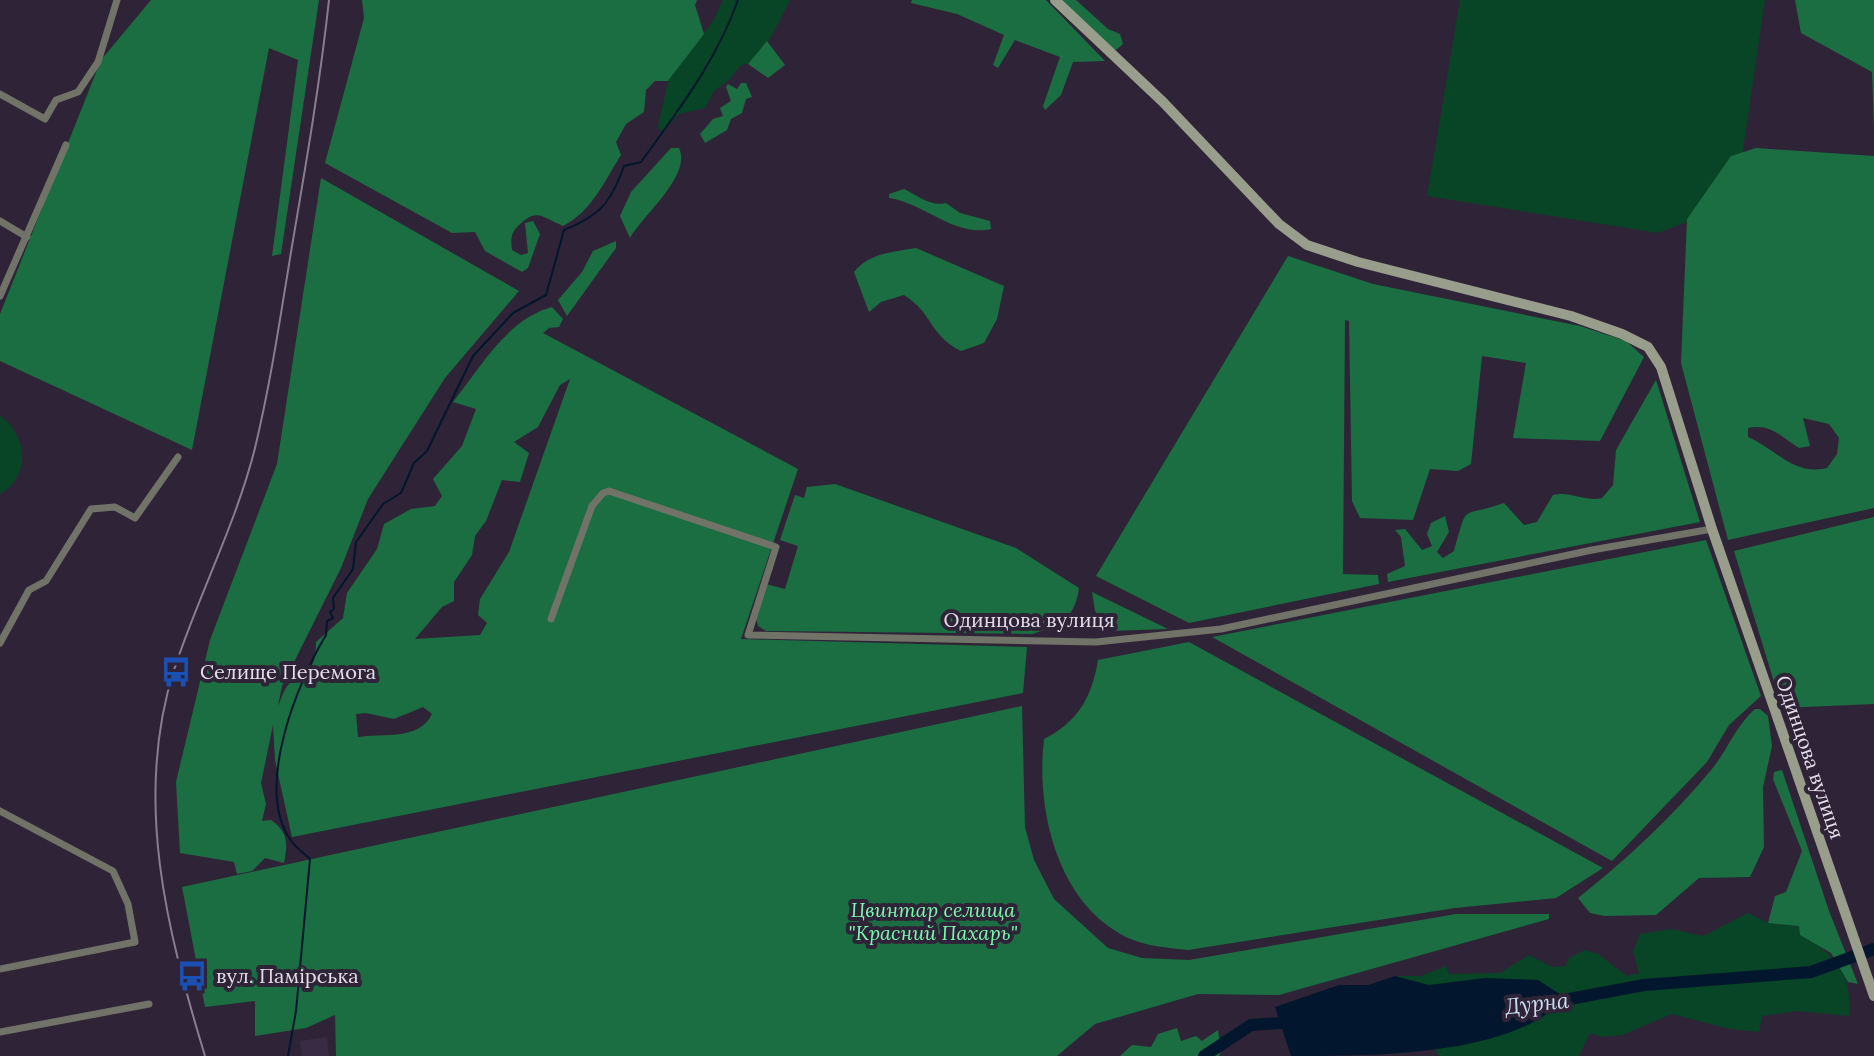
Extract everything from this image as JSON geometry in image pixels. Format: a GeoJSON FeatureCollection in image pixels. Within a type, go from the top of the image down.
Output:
{"type":"FeatureCollection","features":[{"type":"Feature","properties":{"kind":"main road","name":"Одинцова вулиця"},"geometry":{"type":"LineString","coordinates":[[1055,0],[1163,102],[1279,224],[1307,245],[1358,262],[1571,316],[1648,347],[1661,367],[1712,529],[1874,996]]}},
{"type":"Feature","properties":{"kind":"street"},"geometry":{"type":"LineString","coordinates":[[0,95],[45,119],[56,100],[78,92],[98,62],[117,0]]}},
{"type":"Feature","properties":{"kind":"street"},"geometry":{"type":"LineString","coordinates":[[0,296],[66,145]]}},
{"type":"Feature","properties":{"kind":"street"},"geometry":{"type":"LineString","coordinates":[[0,221],[27,237]]}},
{"type":"Feature","properties":{"kind":"street"},"geometry":{"type":"LineString","coordinates":[[0,643],[29,590],[46,581],[91,509],[115,507],[135,518],[178,457]]}},
{"type":"Feature","properties":{"kind":"street","name":"Одинцова вулиця"},"geometry":{"type":"LineString","coordinates":[[551,619],[592,506],[603,493],[609,491],[776,547],[748,635],[1096,642],[1221,629],[1592,550],[1712,529]]}},
{"type":"Feature","properties":{"kind":"street"},"geometry":{"type":"LineString","coordinates":[[0,811],[113,871],[128,904],[135,942],[0,969]]}},
{"type":"Feature","properties":{"kind":"street"},"geometry":{"type":"LineString","coordinates":[[0,1032],[149,1004]]}},
{"type":"Feature","properties":{"kind":"shaded area"},"geometry":{"type":"Polygon","coordinates":[[[327,1037],[329,1056],[302,1056],[300,1041],[327,1037]]]}},
{"type":"Feature","properties":{"kind":"green space"},"geometry":{"type":"Polygon","coordinates":[[[151,0],[319,0],[281,254],[272,256],[298,60],[269,48],[192,450],[0,361],[0,314],[101,60],[151,0]]]}},
{"type":"Feature","properties":{"kind":"green space"},"geometry":{"type":"Polygon","coordinates":[[[362,0],[697,0],[695,5],[704,34],[668,81],[655,81],[646,90],[644,112],[626,124],[616,142],[621,155],[582,212],[563,226],[535,215],[515,229],[512,250],[521,255],[528,253],[525,223],[533,221],[540,234],[528,268],[522,272],[485,251],[475,232],[452,233],[325,163],[364,18],[362,0]]]}},
{"type":"Feature","properties":{"kind":"green space"},"geometry":{"type":"Polygon","coordinates":[[[723,0],[790,0],[757,57],[741,65],[730,79],[714,91],[705,108],[679,114],[662,132],[658,127],[668,81],[713,21],[723,0]]]}},
{"type":"Feature","properties":{"kind":"green space"},"geometry":{"type":"Polygon","coordinates":[[[912,0],[1046,0],[1105,61],[1073,62],[1061,95],[1045,110],[1043,106],[1060,57],[1015,40],[998,68],[993,65],[1004,35],[957,14],[911,3],[912,0]]]}},
{"type":"Feature","properties":{"kind":"green space"},"geometry":{"type":"Polygon","coordinates":[[[1061,0],[1076,0],[1108,29],[1120,34],[1123,44],[1116,50],[1105,44],[1061,0]]]}},
{"type":"Feature","properties":{"kind":"green space"},"geometry":{"type":"Polygon","coordinates":[[[1460,0],[1765,0],[1735,204],[1658,233],[1427,196],[1460,0]]]}},
{"type":"Feature","properties":{"kind":"green space"},"geometry":{"type":"Polygon","coordinates":[[[1795,0],[1874,0],[1874,131],[1872,72],[1801,33],[1795,0]]]}},
{"type":"Feature","properties":{"kind":"green space"},"geometry":{"type":"Polygon","coordinates":[[[767,41],[785,65],[768,78],[748,64],[767,41]]]}},
{"type":"Feature","properties":{"kind":"green space"},"geometry":{"type":"Polygon","coordinates":[[[741,83],[746,83],[752,97],[746,99],[742,113],[731,119],[727,130],[705,143],[700,134],[713,119],[723,116],[720,108],[731,101],[726,87],[728,84],[737,89],[741,83]]]}},
{"type":"Feature","properties":{"kind":"green space"},"geometry":{"type":"Polygon","coordinates":[[[671,148],[679,148],[679,170],[665,194],[630,238],[620,216],[631,192],[671,148]]]}},
{"type":"Feature","properties":{"kind":"green space"},"geometry":{"type":"Polygon","coordinates":[[[1756,148],[1874,156],[1874,508],[1728,540],[1681,363],[1687,219],[1731,156],[1756,148]],[[1803,418],[1810,446],[1799,448],[1763,427],[1748,428],[1748,437],[1795,465],[1827,468],[1837,454],[1839,438],[1829,424],[1803,418]]]}},
{"type":"Feature","properties":{"kind":"green space"},"geometry":{"type":"Polygon","coordinates":[[[321,178],[519,291],[445,378],[368,499],[341,568],[282,686],[278,706],[288,685],[313,664],[316,642],[343,618],[347,593],[377,549],[384,524],[411,509],[435,506],[442,496],[433,479],[462,446],[476,409],[453,402],[508,333],[536,313],[552,307],[563,319],[559,327],[549,328],[543,333],[798,469],[741,639],[1027,647],[1023,693],[292,837],[275,760],[273,725],[261,783],[266,804],[262,821],[271,820],[284,834],[284,863],[265,858],[252,871],[237,874],[234,862],[180,853],[176,782],[210,640],[277,464],[321,178]],[[570,379],[560,385],[538,427],[514,442],[529,453],[520,482],[502,480],[486,521],[475,536],[472,555],[454,582],[454,601],[442,607],[415,639],[480,635],[487,623],[478,615],[480,599],[509,552],[570,379]],[[423,707],[394,719],[356,714],[358,737],[400,734],[418,728],[432,714],[423,707]]]}},
{"type":"Feature","properties":{"kind":"green space"},"geometry":{"type":"Polygon","coordinates":[[[904,189],[930,202],[946,203],[960,213],[990,221],[991,229],[964,228],[889,198],[889,194],[904,189]]]}},
{"type":"Feature","properties":{"kind":"green space"},"geometry":{"type":"Polygon","coordinates":[[[616,241],[616,248],[567,316],[558,300],[582,272],[593,251],[616,241]]]}},
{"type":"Feature","properties":{"kind":"green space"},"geometry":{"type":"Polygon","coordinates":[[[916,248],[1004,286],[997,319],[984,343],[961,351],[951,345],[921,309],[904,295],[881,302],[869,312],[854,272],[874,257],[916,248]]]}},
{"type":"Feature","properties":{"kind":"green space"},"geometry":{"type":"Polygon","coordinates":[[[1288,256],[1373,284],[1580,326],[1626,341],[1644,357],[1600,441],[1513,438],[1526,363],[1482,356],[1471,464],[1458,471],[1430,469],[1413,520],[1360,518],[1352,501],[1349,321],[1345,320],[1343,574],[1378,575],[1379,584],[1189,623],[1096,576],[1288,256]]]}},
{"type":"Feature","properties":{"kind":"green space"},"geometry":{"type":"Polygon","coordinates":[[[1656,380],[1700,522],[1388,582],[1387,574],[1405,566],[1401,537],[1395,530],[1405,529],[1422,550],[1432,546],[1427,534],[1431,523],[1445,516],[1449,532],[1437,552],[1443,558],[1454,551],[1462,524],[1472,512],[1504,503],[1524,525],[1537,522],[1553,495],[1602,498],[1613,485],[1616,450],[1656,380]]]}},
{"type":"Feature","properties":{"kind":"green space"},"geometry":{"type":"Polygon","coordinates":[[[0,416],[16,433],[22,455],[17,477],[0,494],[0,416]]]}},
{"type":"Feature","properties":{"kind":"green space"},"geometry":{"type":"Polygon","coordinates":[[[835,484],[1016,548],[1079,588],[1074,607],[1058,624],[1032,634],[766,631],[758,626],[756,618],[766,584],[785,589],[798,546],[780,540],[795,495],[804,498],[807,487],[835,484]]]}},
{"type":"Feature","properties":{"kind":"green space"},"geometry":{"type":"Polygon","coordinates":[[[1874,517],[1874,704],[1782,708],[1734,551],[1874,517]]]}},
{"type":"Feature","properties":{"kind":"green space"},"geometry":{"type":"Polygon","coordinates":[[[1706,540],[1761,696],[1729,725],[1707,762],[1612,861],[1212,637],[1706,540]]]}},
{"type":"Feature","properties":{"kind":"green space"},"geometry":{"type":"Polygon","coordinates":[[[1092,592],[1168,629],[1110,631],[1095,611],[1092,592]]]}},
{"type":"Feature","properties":{"kind":"green space"},"geometry":{"type":"Polygon","coordinates":[[[1189,642],[1603,868],[1556,898],[1455,908],[1188,950],[1151,945],[1125,937],[1096,916],[1078,895],[1054,846],[1043,792],[1044,739],[1066,725],[1082,707],[1092,686],[1098,660],[1189,642]]]}},
{"type":"Feature","properties":{"kind":"green space","name":"Цвинтар селища \"Красний Пахарь\""},"geometry":{"type":"Polygon","coordinates":[[[1022,706],[1025,827],[1034,860],[1054,899],[1108,948],[1142,958],[1189,960],[1456,914],[1549,914],[1549,919],[1279,995],[1198,994],[1095,1024],[1057,1056],[336,1056],[335,1015],[306,1028],[255,1036],[255,1001],[205,1007],[182,887],[1022,706]]]}},
{"type":"Feature","properties":{"kind":"green space"},"geometry":{"type":"Polygon","coordinates":[[[1755,709],[1768,716],[1772,746],[1763,787],[1764,847],[1750,877],[1699,878],[1656,915],[1605,916],[1590,913],[1578,898],[1631,853],[1681,804],[1712,769],[1742,723],[1755,709]]]}},
{"type":"Feature","properties":{"kind":"green space"},"geometry":{"type":"Polygon","coordinates":[[[1782,770],[1829,911],[1858,984],[1848,982],[1831,953],[1800,935],[1799,926],[1768,923],[1775,896],[1786,892],[1802,851],[1773,779],[1774,772],[1782,770]]]}},
{"type":"Feature","properties":{"kind":"green space"},"geometry":{"type":"Polygon","coordinates":[[[1748,913],[1768,923],[1799,926],[1829,955],[1843,973],[1847,984],[1849,1016],[1797,1011],[1762,1016],[1759,1032],[1730,1029],[1672,1014],[1622,1035],[1602,1037],[1590,1033],[1579,1056],[1439,1056],[1395,976],[1421,976],[1446,966],[1449,974],[1500,973],[1529,955],[1552,967],[1565,966],[1569,958],[1585,950],[1598,954],[1627,976],[1639,973],[1633,951],[1640,934],[1671,929],[1703,936],[1748,913]]]}},
{"type":"Feature","properties":{"kind":"green space"},"geometry":{"type":"Polygon","coordinates":[[[1177,1028],[1181,1041],[1196,1036],[1202,1041],[1218,1030],[1219,1056],[1120,1056],[1132,1045],[1151,1047],[1158,1034],[1177,1028]]]}},
{"type":"Feature","properties":{"kind":"water"},"geometry":{"type":"Polygon","coordinates":[[[1395,976],[1429,985],[1485,978],[1538,980],[1566,998],[1542,1017],[1512,1032],[1478,1042],[1401,1053],[1291,1056],[1275,1007],[1339,985],[1368,985],[1395,976]]]}},
{"type":"Feature","properties":{"kind":"waterway"},"geometry":{"type":"LineString","coordinates":[[288,1056],[296,1011],[310,859],[292,842],[281,820],[277,795],[278,767],[292,708],[326,635],[327,621],[333,618],[330,612],[334,609],[333,598],[353,569],[356,542],[383,504],[401,493],[414,463],[427,451],[473,356],[513,313],[546,295],[564,230],[587,219],[603,206],[624,166],[641,162],[669,124],[708,64],[738,0]]}},
{"type":"Feature","properties":{"kind":"waterway","name":"Дурна"},"geometry":{"type":"LineString","coordinates":[[1548,1003],[1644,985],[1811,972],[1874,949]]}},
{"type":"Feature","properties":{"kind":"waterway","name":"Дурна"},"geometry":{"type":"LineString","coordinates":[[1204,1056],[1251,1025],[1294,1022]]}},
{"type":"Feature","properties":{"kind":"tram line"},"geometry":{"type":"LineString","coordinates":[[205,1056],[168,913],[156,816],[156,767],[162,718],[174,670],[238,504],[261,423],[307,154],[329,0]]}},
{"type":"Feature","properties":{"kind":"place","name":"Селище Перемога"},"geometry":{"type":"Point","coordinates":[176,672]}},
{"type":"Feature","properties":{"kind":"place","name":"вул. Памірська"},"geometry":{"type":"Point","coordinates":[192,976]}}]}
